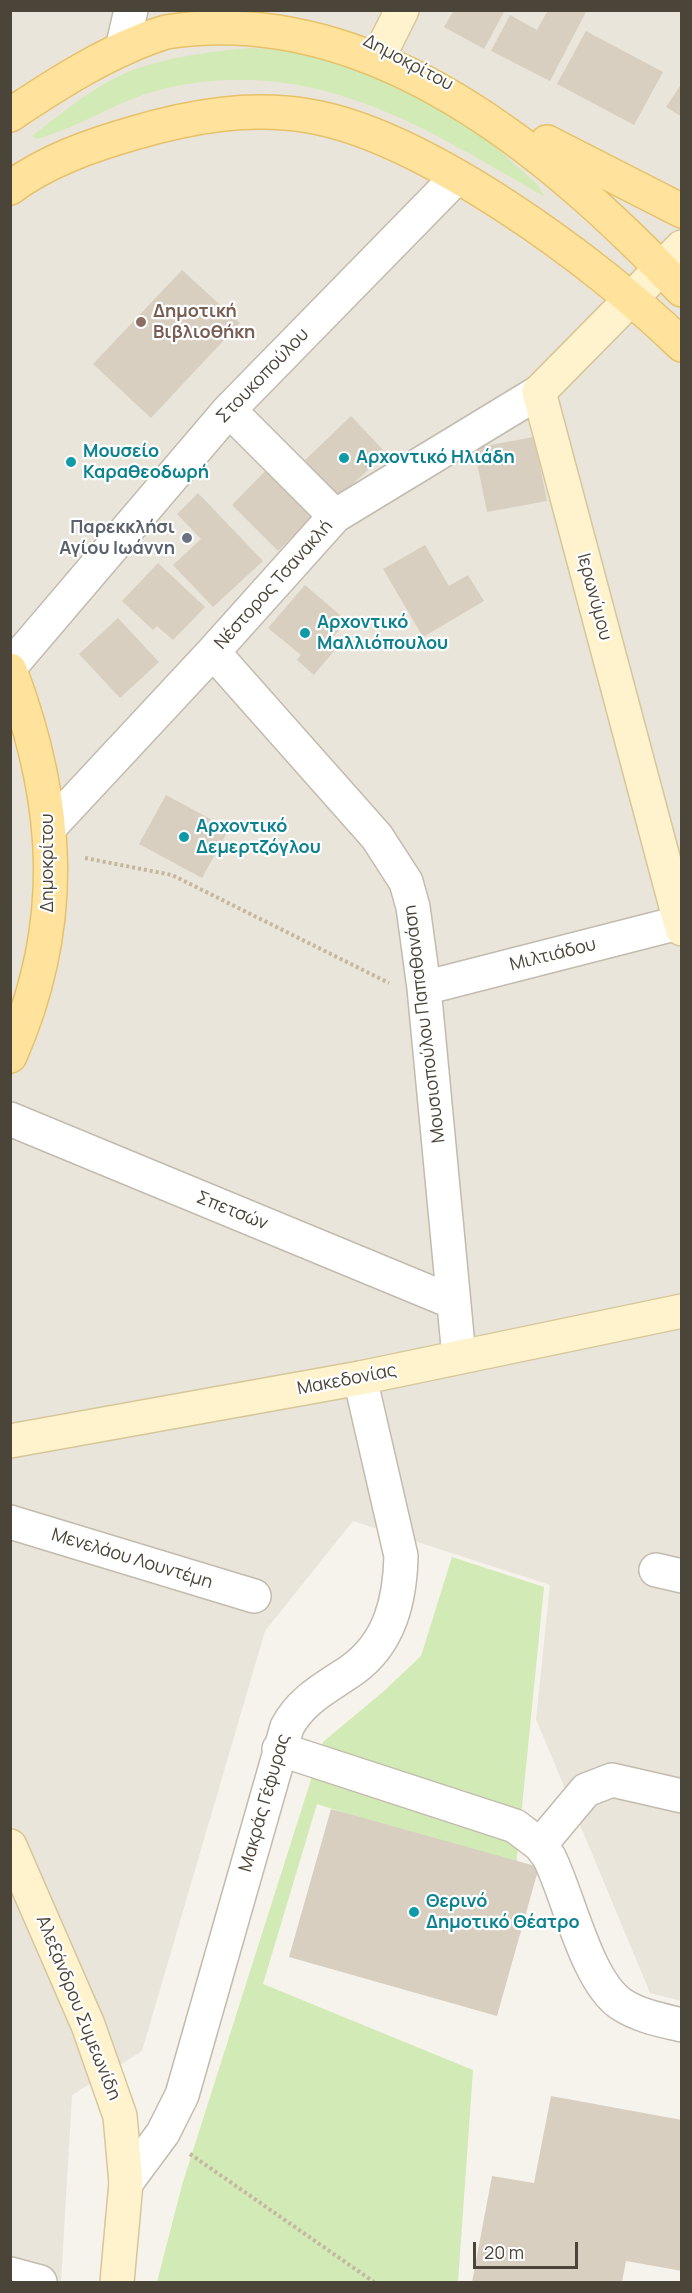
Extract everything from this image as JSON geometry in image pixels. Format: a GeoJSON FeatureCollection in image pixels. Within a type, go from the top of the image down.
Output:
{"type":"FeatureCollection","features":[{"type":"Feature","properties":{"kind":"main road"},"geometry":{"type":"LineString","coordinates":[[384,46],[402,10]]}},
{"type":"Feature","properties":{"kind":"main road","name":"Δημοκρίτου"},"geometry":{"type":"LineString","coordinates":[[10,115],[122,24],[167,31],[235,15],[340,30],[384,46],[441,77],[493,114],[675,268]]}},
{"type":"Feature","properties":{"kind":"main road"},"geometry":{"type":"LineString","coordinates":[[10,188],[44,167],[121,136],[194,118],[256,112],[312,117],[356,129],[457,177],[558,244],[631,300],[681,345]]}},
{"type":"Feature","properties":{"kind":"main road"},"geometry":{"type":"LineString","coordinates":[[493,114],[681,211]]}},
{"type":"Feature","properties":{"kind":"main road"},"geometry":{"type":"LineString","coordinates":[[539,392],[631,300],[675,268]]}},
{"type":"Feature","properties":{"kind":"main road","name":"Ιερωνύμου"},"geometry":{"type":"LineString","coordinates":[[539,392],[681,924]]}},
{"type":"Feature","properties":{"kind":"main road","name":"Δημοκρίτου"},"geometry":{"type":"LineString","coordinates":[[10,669],[36,751],[51,840],[50,904],[43,949],[31,1005],[10,1056]]}},
{"type":"Feature","properties":{"kind":"main road","name":"Μακεδονίας"},"geometry":{"type":"LineString","coordinates":[[10,1441],[360,1378],[681,1311]]}},
{"type":"Feature","properties":{"kind":"main road","name":"Αλεξάνδρου Συμεωνίδη"},"geometry":{"type":"LineString","coordinates":[[10,1846],[88,2025],[117,2103],[123,2128],[126,2184],[117,2283]]}},
{"type":"Feature","properties":{"kind":"street","name":"Στουκοπούλου"},"geometry":{"type":"LineString","coordinates":[[10,669],[229,410],[457,177]]}},
{"type":"Feature","properties":{"kind":"street","name":"Νέστορος Τσανακλή"},"geometry":{"type":"LineString","coordinates":[[51,840],[213,652],[335,516],[539,392]]}},
{"type":"Feature","properties":{"kind":"street"},"geometry":{"type":"LineString","coordinates":[[229,410],[335,516]]}},
{"type":"Feature","properties":{"kind":"street","name":"Μουσιοπούλου Παπαθανάση"},"geometry":{"type":"LineString","coordinates":[[213,652],[377,837],[406,882],[411,900],[424,988],[459,1357]]}},
{"type":"Feature","properties":{"kind":"street","name":"Μιλτιάδου"},"geometry":{"type":"LineString","coordinates":[[424,988],[681,924]]}},
{"type":"Feature","properties":{"kind":"street","name":"Σπετσών"},"geometry":{"type":"LineString","coordinates":[[10,1119],[453,1302]]}},
{"type":"Feature","properties":{"kind":"street","name":"Μακράς Γέφυρας"},"geometry":{"type":"LineString","coordinates":[[126,2184],[163,2133],[187,2081],[287,1727],[299,1708],[364,1660],[388,1629],[396,1607],[401,1556],[360,1378]]}},
{"type":"Feature","properties":{"kind":"street","name":"Μενελάου Λουντέμη"},"geometry":{"type":"LineString","coordinates":[[10,1522],[254,1596]]}},
{"type":"Feature","properties":{"kind":"street"},"geometry":{"type":"LineString","coordinates":[[279,1749],[515,1826],[540,1845],[556,1870],[593,1968],[609,1993],[632,2010],[681,2025]]}},
{"type":"Feature","properties":{"kind":"street"},"geometry":{"type":"LineString","coordinates":[[540,1845],[586,1790],[612,1780],[681,1796]]}},
{"type":"Feature","properties":{"kind":"street"},"geometry":{"type":"LineString","coordinates":[[10,2274],[40,2283]]}},
{"type":"Feature","properties":{"kind":"path"},"geometry":{"type":"LineString","coordinates":[[51,840],[117,862],[172,875],[374,977],[398,987],[424,988]]}},
{"type":"Feature","properties":{"kind":"path"},"geometry":{"type":"LineString","coordinates":[[163,2133],[374,2283]]}},
{"type":"Feature","properties":{"kind":"shaded area"},"geometry":{"type":"Polygon","coordinates":[[[11,11],[681,11],[681,2001],[650,1993],[536,1719],[550,1585],[353,1521],[265,1631],[142,2051],[72,2095],[61,2282],[11,2282],[11,11]]]}},
{"type":"Feature","properties":{"kind":"green space"},"geometry":{"type":"Polygon","coordinates":[[[249,48],[312,52],[370,69],[476,130],[537,184],[545,197],[454,145],[409,122],[364,103],[317,89],[268,81],[217,81],[163,89],[131,100],[53,134],[37,139],[32,136],[91,92],[128,72],[157,62],[187,56],[249,48]]]}},
{"type":"Feature","properties":{"kind":"green space"},"geometry":{"type":"Polygon","coordinates":[[[452,1557],[544,1587],[516,1867],[317,1804],[263,1984],[473,2070],[458,2282],[157,2282],[182,2185],[323,1742],[384,1691],[421,1656],[452,1557]]]}},
{"type":"Feature","properties":{"kind":"building"},"geometry":{"type":"Polygon","coordinates":[[[454,10],[505,10],[484,49],[444,27],[454,10]]]}},
{"type":"Feature","properties":{"kind":"building"},"geometry":{"type":"Polygon","coordinates":[[[548,10],[587,10],[550,81],[491,51],[510,15],[537,30],[548,10]]]}},
{"type":"Feature","properties":{"kind":"building"},"geometry":{"type":"Polygon","coordinates":[[[586,31],[663,72],[634,125],[557,84],[586,31]]]}},
{"type":"Feature","properties":{"kind":"building"},"geometry":{"type":"Polygon","coordinates":[[[682,83],[682,117],[666,107],[682,83]]]}},
{"type":"Feature","properties":{"kind":"building"},"geometry":{"type":"Polygon","coordinates":[[[182,270],[240,323],[151,418],[93,364],[182,270]]]}},
{"type":"Feature","properties":{"kind":"building","name":"Αρχοντικό Ηλιάδη"},"geometry":{"type":"Polygon","coordinates":[[[351,416],[386,453],[336,500],[301,464],[351,416]]]}},
{"type":"Feature","properties":{"kind":"building"},"geometry":{"type":"Polygon","coordinates":[[[534,437],[547,501],[487,512],[474,448],[534,437]]]}},
{"type":"Feature","properties":{"kind":"building"},"geometry":{"type":"Polygon","coordinates":[[[269,467],[316,513],[278,551],[232,505],[269,467]]]}},
{"type":"Feature","properties":{"kind":"building"},"geometry":{"type":"Polygon","coordinates":[[[198,493],[263,561],[213,607],[173,565],[201,539],[177,514],[198,493]]]}},
{"type":"Feature","properties":{"kind":"building"},"geometry":{"type":"Polygon","coordinates":[[[425,545],[449,586],[468,575],[484,601],[423,637],[383,569],[425,545]]]}},
{"type":"Feature","properties":{"kind":"building"},"geometry":{"type":"Polygon","coordinates":[[[158,563],[205,607],[173,640],[157,626],[153,630],[122,601],[158,563]]]}},
{"type":"Feature","properties":{"kind":"building","name":"Αρχοντικό Μαλλιόπουλου"},"geometry":{"type":"Polygon","coordinates":[[[305,585],[347,621],[332,638],[339,645],[314,675],[297,660],[301,655],[268,628],[305,585]]]}},
{"type":"Feature","properties":{"kind":"building"},"geometry":{"type":"Polygon","coordinates":[[[118,618],[159,662],[120,698],[79,654],[118,618]]]}},
{"type":"Feature","properties":{"kind":"building","name":"Αρχοντικό Δεμερτζόγλου"},"geometry":{"type":"Polygon","coordinates":[[[166,795],[229,829],[202,878],[139,844],[166,795]]]}},
{"type":"Feature","properties":{"kind":"building","name":"Θερινό Δημοτικό Θέατρο"},"geometry":{"type":"Polygon","coordinates":[[[331,1809],[539,1867],[497,2016],[289,1957],[331,1809]]]}},
{"type":"Feature","properties":{"kind":"building"},"geometry":{"type":"Polygon","coordinates":[[[551,2096],[682,2120],[682,2271],[626,2261],[622,2282],[472,2282],[492,2176],[534,2183],[551,2096]]]}},
{"type":"Feature","properties":{"kind":"place","name":"Δημοτική Βιβλιοθήκη"},"geometry":{"type":"Point","coordinates":[141,322]}},
{"type":"Feature","properties":{"kind":"place","name":"Αρχοντικό Ηλιάδη"},"geometry":{"type":"Point","coordinates":[344,458]}},
{"type":"Feature","properties":{"kind":"place","name":"Μουσείο Καραθεοδωρή"},"geometry":{"type":"Point","coordinates":[71,462]}},
{"type":"Feature","properties":{"kind":"place","name":"Παρεκκλήσι Αγίου Ιωάννη"},"geometry":{"type":"Point","coordinates":[187,538]}},
{"type":"Feature","properties":{"kind":"place","name":"Αρχοντικό Μαλλιόπουλου"},"geometry":{"type":"Point","coordinates":[305,633]}},
{"type":"Feature","properties":{"kind":"place","name":"Αρχοντικό Δεμερτζόγλου"},"geometry":{"type":"Point","coordinates":[184,837]}},
{"type":"Feature","properties":{"kind":"place","name":"Θερινό Δημοτικό Θέατρο"},"geometry":{"type":"Point","coordinates":[414,1912]}}]}
